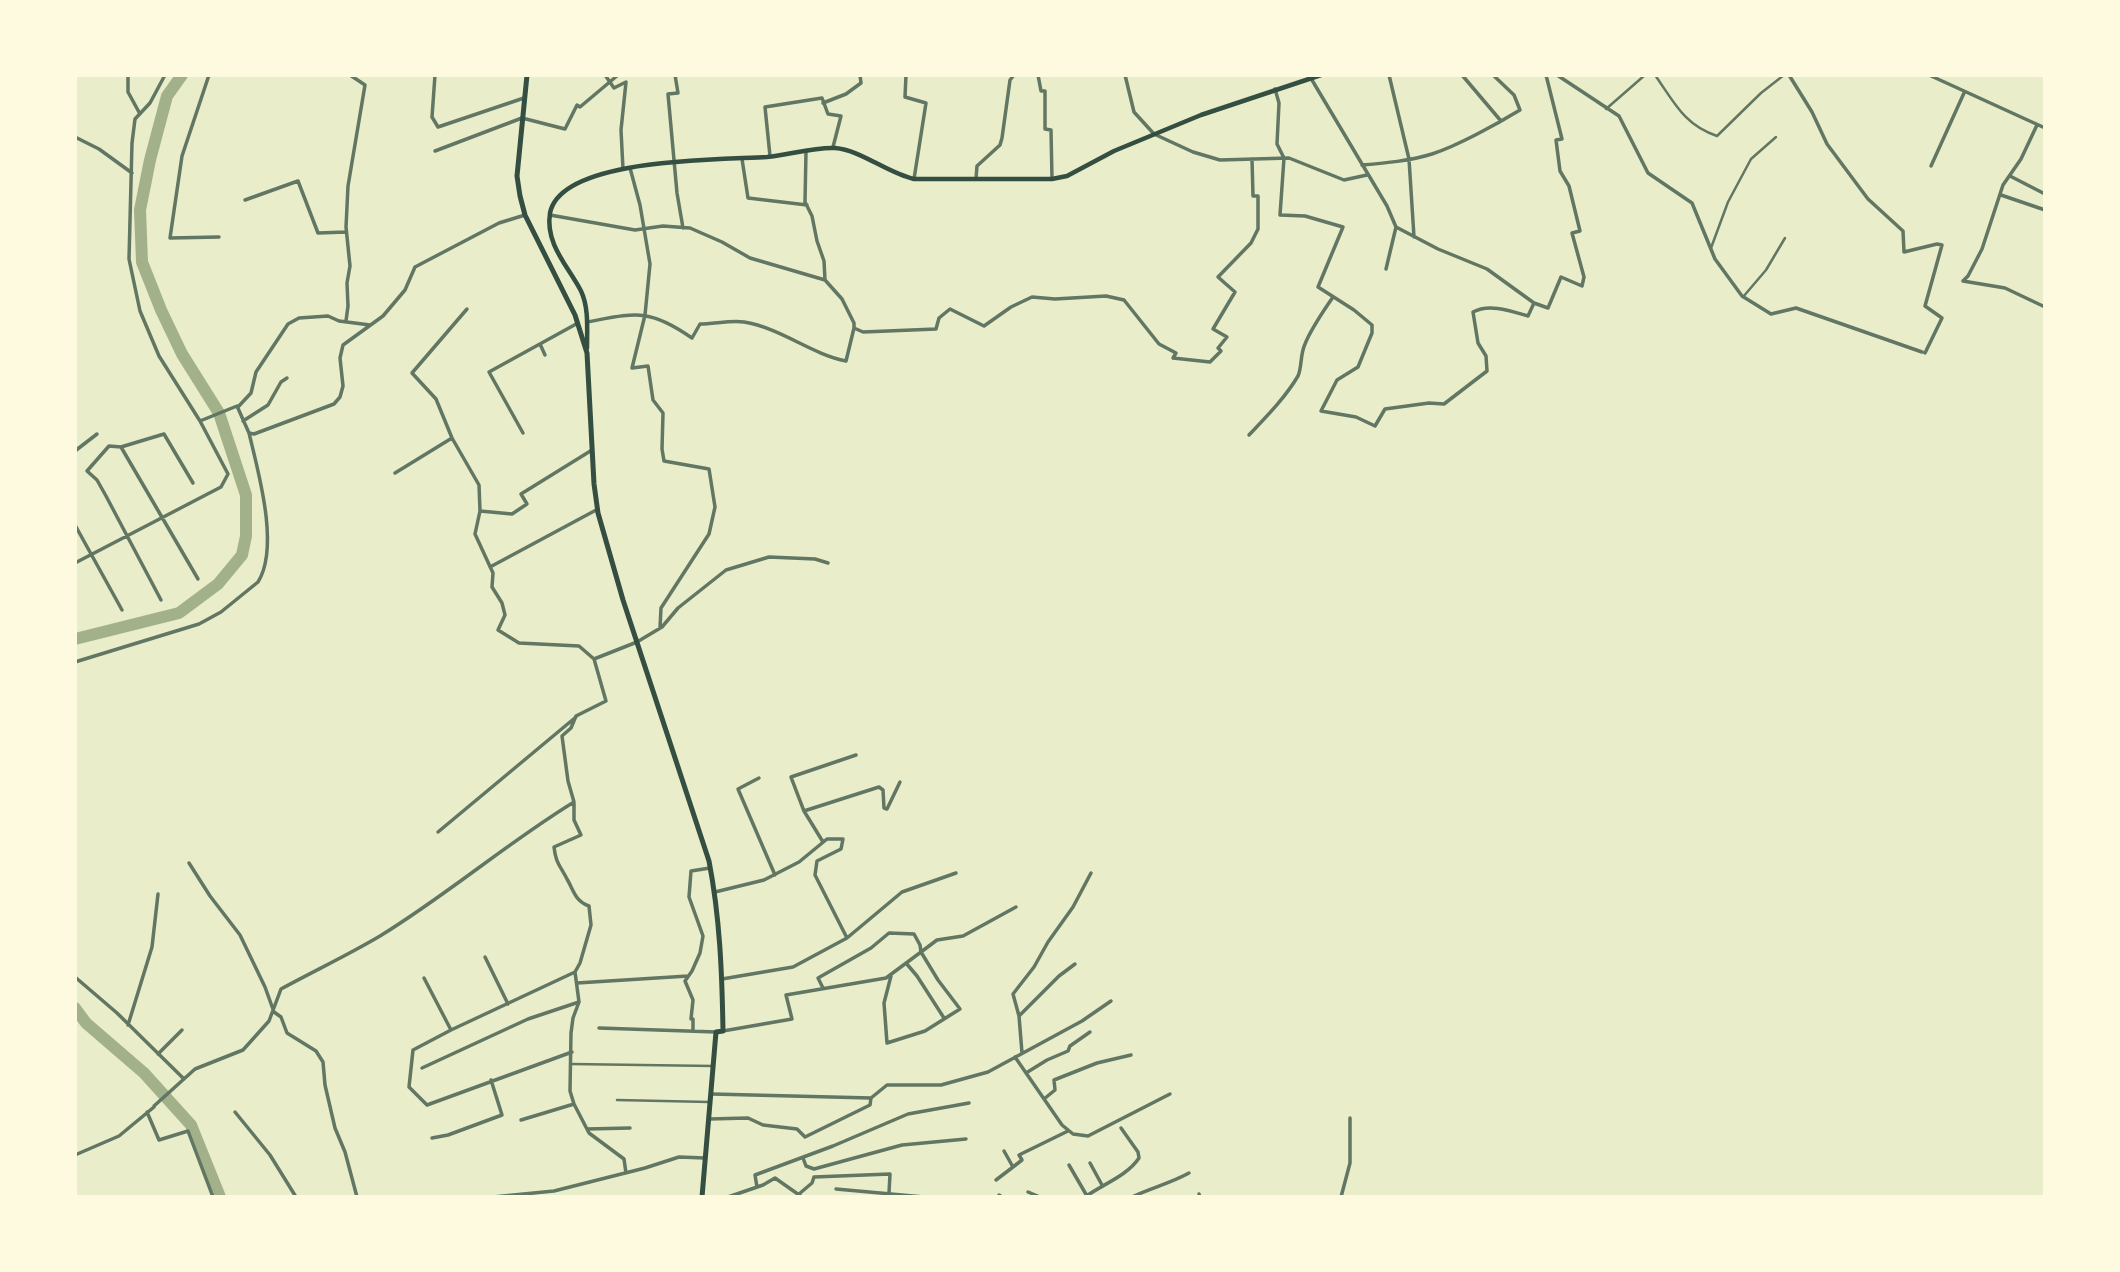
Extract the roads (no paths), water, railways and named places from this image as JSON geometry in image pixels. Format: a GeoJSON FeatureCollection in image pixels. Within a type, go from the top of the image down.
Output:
{"type":"FeatureCollection","features":[{"type":"Feature","properties":{"kind":"main road"},"geometry":{"type":"LineString","coordinates":[[527,75],[517,176],[525,215],[578,323],[587,352]]}},
{"type":"Feature","properties":{"kind":"main road"},"geometry":{"type":"LineString","coordinates":[[702,1197],[707,1119],[720,1032],[722,979],[715,892],[710,868],[637,642],[598,509],[594,484],[586,308],[581,291],[555,247],[550,215],[554,201],[578,183],[623,169],[832,148],[845,150],[900,176],[914,179],[1052,178],[1077,173],[1115,151],[1201,115],[1321,75]]}},
{"type":"Feature","properties":{"kind":"street"},"geometry":{"type":"LineString","coordinates":[[128,75],[128,92],[139,114]]}},
{"type":"Feature","properties":{"kind":"street"},"geometry":{"type":"LineString","coordinates":[[75,563],[221,486],[228,474],[203,420],[159,356],[140,311],[129,259],[135,119],[150,103],[165,75]]}},
{"type":"Feature","properties":{"kind":"street"},"geometry":{"type":"LineString","coordinates":[[209,75],[182,156],[170,238],[219,237]]}},
{"type":"Feature","properties":{"kind":"street"},"geometry":{"type":"LineString","coordinates":[[346,321],[350,266],[346,232],[348,186],[365,85],[350,75]]}},
{"type":"Feature","properties":{"kind":"street"},"geometry":{"type":"LineString","coordinates":[[435,75],[432,117],[438,127],[524,98]]}},
{"type":"Feature","properties":{"kind":"street"},"geometry":{"type":"LineString","coordinates":[[605,75],[614,88],[626,82],[621,130],[623,169]]}},
{"type":"Feature","properties":{"kind":"street"},"geometry":{"type":"LineString","coordinates":[[436,151],[522,118],[565,129],[577,105],[580,107],[618,75]]}},
{"type":"Feature","properties":{"kind":"street"},"geometry":{"type":"LineString","coordinates":[[675,75],[678,93],[668,94],[683,228]]}},
{"type":"Feature","properties":{"kind":"street"},"geometry":{"type":"LineString","coordinates":[[823,103],[846,94],[861,83],[860,75]]}},
{"type":"Feature","properties":{"kind":"street"},"geometry":{"type":"LineString","coordinates":[[906,75],[905,97],[926,103],[914,179]]}},
{"type":"Feature","properties":{"kind":"street"},"geometry":{"type":"LineString","coordinates":[[976,179],[977,166],[996,149],[1003,138],[1010,80],[1013,75]]}},
{"type":"Feature","properties":{"kind":"street"},"geometry":{"type":"LineString","coordinates":[[1038,75],[1041,91],[1045,91],[1045,129],[1051,130],[1052,178]]}},
{"type":"Feature","properties":{"kind":"street"},"geometry":{"type":"LineString","coordinates":[[1125,75],[1134,112],[1154,134],[1193,152],[1220,160],[1284,158],[1344,180],[1367,175]]}},
{"type":"Feature","properties":{"kind":"street"},"geometry":{"type":"LineString","coordinates":[[1390,75],[1409,159],[1414,237]]}},
{"type":"Feature","properties":{"kind":"street"},"geometry":{"type":"LineString","coordinates":[[1462,75],[1501,121]]}},
{"type":"Feature","properties":{"kind":"street"},"geometry":{"type":"LineString","coordinates":[[1362,165],[1434,154],[1520,110],[1514,95],[1493,75]]}},
{"type":"Feature","properties":{"kind":"street"},"geometry":{"type":"LineString","coordinates":[[1310,77],[1387,206],[1396,227],[1487,269],[1534,303],[1548,308],[1561,277],[1582,286],[1584,277],[1572,233],[1580,231],[1569,186],[1560,172],[1556,140],[1562,139],[1546,75]]}},
{"type":"Feature","properties":{"kind":"street"},"geometry":{"type":"LineString","coordinates":[[1557,75],[1619,116],[1648,173],[1692,203],[1716,259],[1743,297],[1770,314],[1796,308],[1924,353],[1942,318],[1925,306],[1942,245],[1905,252],[1903,231],[1868,199],[1827,144],[1812,112],[1787,75],[1761,93],[1717,136],[1699,130],[1685,118],[1655,75]]}},
{"type":"Feature","properties":{"kind":"street"},"geometry":{"type":"LineString","coordinates":[[1606,108],[1645,75]]}},
{"type":"Feature","properties":{"kind":"street"},"geometry":{"type":"LineString","coordinates":[[1929,75],[2045,128]]}},
{"type":"Feature","properties":{"kind":"street"},"geometry":{"type":"LineString","coordinates":[[1275,89],[1279,103],[1277,144],[1284,158],[1280,215],[1305,216],[1343,227],[1318,287],[1372,324],[1372,333],[1358,367],[1337,380],[1321,411],[1356,416],[1375,426],[1385,409],[1429,403],[1444,404],[1487,371],[1486,356],[1478,343],[1473,312],[1482,307],[1510,310],[1528,316],[1534,303]]}},
{"type":"Feature","properties":{"kind":"street"},"geometry":{"type":"LineString","coordinates":[[1931,166],[1964,93]]}},
{"type":"Feature","properties":{"kind":"street"},"geometry":{"type":"LineString","coordinates":[[770,156],[765,107],[822,98],[828,114],[841,116],[832,148]]}},
{"type":"Feature","properties":{"kind":"street"},"geometry":{"type":"LineString","coordinates":[[2037,125],[2000,195],[1982,249],[1963,281],[2005,288],[2045,307]]}},
{"type":"Feature","properties":{"kind":"street"},"geometry":{"type":"LineString","coordinates":[[75,137],[99,149],[132,173]]}},
{"type":"Feature","properties":{"kind":"street"},"geometry":{"type":"LineString","coordinates":[[1711,248],[1728,202],[1751,159],[1776,137]]}},
{"type":"Feature","properties":{"kind":"street"},"geometry":{"type":"LineString","coordinates":[[806,151],[804,184],[807,205],[824,261],[825,280]]}},
{"type":"Feature","properties":{"kind":"street"},"geometry":{"type":"LineString","coordinates":[[742,159],[748,198],[807,205]]}},
{"type":"Feature","properties":{"kind":"street"},"geometry":{"type":"LineString","coordinates":[[854,328],[863,332],[936,329],[939,318],[950,309],[984,326],[1011,307],[1032,297],[1055,299],[1106,296],[1124,300],[1159,344],[1176,353],[1173,358],[1210,362],[1221,351],[1218,348],[1227,337],[1213,330],[1235,292],[1219,277],[1251,243],[1258,229],[1258,197],[1253,196],[1252,159]]}},
{"type":"Feature","properties":{"kind":"street"},"geometry":{"type":"LineString","coordinates":[[630,168],[640,205],[650,264],[645,315],[632,368],[648,366],[653,400],[663,414],[664,461],[709,469],[715,508],[709,534],[661,608],[660,628]]}},
{"type":"Feature","properties":{"kind":"street"},"geometry":{"type":"LineString","coordinates":[[2010,176],[2045,194]]}},
{"type":"Feature","properties":{"kind":"street"},"geometry":{"type":"LineString","coordinates":[[245,201],[298,181],[318,233],[346,232]]}},
{"type":"Feature","properties":{"kind":"street"},"geometry":{"type":"LineString","coordinates":[[2000,195],[2045,210]]}},
{"type":"Feature","properties":{"kind":"street"},"geometry":{"type":"LineString","coordinates":[[249,433],[254,434],[334,404],[344,386],[340,358],[343,345],[383,316],[405,290],[415,267],[499,223],[525,215]]}},
{"type":"Feature","properties":{"kind":"street"},"geometry":{"type":"LineString","coordinates":[[550,215],[635,230],[663,226],[683,228],[722,242],[750,258],[825,280],[842,299],[854,328],[846,361],[743,322],[701,324],[692,338],[667,321],[645,315],[587,322]]}},
{"type":"Feature","properties":{"kind":"street"},"geometry":{"type":"LineString","coordinates":[[1385,269],[1396,227]]}},
{"type":"Feature","properties":{"kind":"street"},"geometry":{"type":"LineString","coordinates":[[1743,297],[1766,270],[1785,238]]}},
{"type":"Feature","properties":{"kind":"street"},"geometry":{"type":"LineString","coordinates":[[1249,435],[1276,407],[1296,378],[1304,345],[1334,296]]}},
{"type":"Feature","properties":{"kind":"street"},"geometry":{"type":"LineString","coordinates":[[438,832],[576,716],[606,701],[594,659],[579,646],[519,643],[498,630],[505,615],[502,603],[492,587],[490,567],[475,534],[480,511],[479,485],[452,438],[436,399],[412,373],[467,309]]}},
{"type":"Feature","properties":{"kind":"street"},"geometry":{"type":"LineString","coordinates":[[203,420],[236,408],[251,393],[256,372],[288,324],[299,318],[328,316],[370,325]]}},
{"type":"Feature","properties":{"kind":"street"},"geometry":{"type":"LineString","coordinates":[[523,433],[489,372],[578,323]]}},
{"type":"Feature","properties":{"kind":"street"},"geometry":{"type":"LineString","coordinates":[[540,344],[545,355]]}},
{"type":"Feature","properties":{"kind":"street"},"geometry":{"type":"LineString","coordinates":[[243,421],[268,405],[287,378]]}},
{"type":"Feature","properties":{"kind":"street"},"geometry":{"type":"LineString","coordinates":[[75,662],[199,624],[221,612],[258,582],[264,567],[267,528],[264,499],[249,433],[236,408]]}},
{"type":"Feature","properties":{"kind":"street"},"geometry":{"type":"LineString","coordinates":[[161,600],[97,480],[87,471],[109,446],[121,447],[163,433],[194,483]]}},
{"type":"Feature","properties":{"kind":"street"},"geometry":{"type":"LineString","coordinates":[[75,451],[96,434]]}},
{"type":"Feature","properties":{"kind":"street"},"geometry":{"type":"LineString","coordinates":[[395,473],[452,438]]}},
{"type":"Feature","properties":{"kind":"street"},"geometry":{"type":"LineString","coordinates":[[121,447],[198,579]]}},
{"type":"Feature","properties":{"kind":"street"},"geometry":{"type":"LineString","coordinates":[[480,511],[512,514],[527,504],[521,494],[593,449]]}},
{"type":"Feature","properties":{"kind":"street"},"geometry":{"type":"LineString","coordinates":[[490,567],[598,509]]}},
{"type":"Feature","properties":{"kind":"street"},"geometry":{"type":"LineString","coordinates":[[75,525],[122,610]]}},
{"type":"Feature","properties":{"kind":"street"},"geometry":{"type":"LineString","coordinates":[[594,659],[637,642],[660,628],[678,608],[726,570],[769,557],[815,559],[828,563]]}},
{"type":"Feature","properties":{"kind":"street"},"geometry":{"type":"LineString","coordinates":[[576,716],[571,728],[562,736],[568,781],[574,802],[574,820],[581,835],[554,847],[556,863],[574,896],[589,906],[591,920],[580,963],[575,972],[579,1002],[571,1033],[569,1080],[574,1104],[587,1129],[624,1159],[626,1173]]}},
{"type":"Feature","properties":{"kind":"street"},"geometry":{"type":"LineString","coordinates":[[822,842],[804,811],[791,777],[856,755]]}},
{"type":"Feature","properties":{"kind":"street"},"geometry":{"type":"LineString","coordinates":[[759,778],[738,789],[775,875]]}},
{"type":"Feature","properties":{"kind":"street"},"geometry":{"type":"LineString","coordinates":[[804,811],[879,787],[883,790],[884,808],[887,809],[900,782]]}},
{"type":"Feature","properties":{"kind":"street"},"geometry":{"type":"LineString","coordinates":[[75,1147],[76,1155],[119,1136],[195,1069],[243,1050],[274,1012],[281,989],[380,936],[526,832],[574,802]]}},
{"type":"Feature","properties":{"kind":"street"},"geometry":{"type":"LineString","coordinates":[[715,892],[744,887],[775,875],[799,862],[827,839],[843,839],[841,849],[817,861],[815,875],[847,938]]}},
{"type":"Feature","properties":{"kind":"street"},"geometry":{"type":"LineString","coordinates":[[189,863],[240,935],[274,1012],[281,1017],[288,1033],[316,1051],[323,1062],[325,1085],[335,1128],[345,1152],[357,1197]]}},
{"type":"Feature","properties":{"kind":"street"},"geometry":{"type":"LineString","coordinates":[[693,1031],[692,1000],[685,981],[700,953],[703,936],[689,897],[691,870],[710,868]]}},
{"type":"Feature","properties":{"kind":"street"},"geometry":{"type":"LineString","coordinates":[[722,979],[793,967],[847,938],[902,892],[956,873]]}},
{"type":"Feature","properties":{"kind":"street"},"geometry":{"type":"LineString","coordinates":[[1022,1053],[1019,1016],[1013,993],[1034,967],[1073,907],[1091,873]]}},
{"type":"Feature","properties":{"kind":"street"},"geometry":{"type":"LineString","coordinates":[[128,1025],[152,947],[158,894]]}},
{"type":"Feature","properties":{"kind":"street"},"geometry":{"type":"LineString","coordinates":[[823,988],[818,978],[871,948],[889,933],[914,934],[921,952],[960,1009],[925,1031],[887,1044],[884,1003],[891,976],[905,962],[921,952],[937,940],[963,936],[1016,907]]}},
{"type":"Feature","properties":{"kind":"street"},"geometry":{"type":"LineString","coordinates":[[485,957],[508,1004]]}},
{"type":"Feature","properties":{"kind":"street"},"geometry":{"type":"LineString","coordinates":[[905,962],[944,1018]]}},
{"type":"Feature","properties":{"kind":"street"},"geometry":{"type":"LineString","coordinates":[[1019,1016],[1075,964]]}},
{"type":"Feature","properties":{"kind":"street"},"geometry":{"type":"LineString","coordinates":[[572,1052],[427,1105],[409,1087],[413,1050],[575,972]]}},
{"type":"Feature","properties":{"kind":"street"},"geometry":{"type":"LineString","coordinates":[[576,983],[690,976]]}},
{"type":"Feature","properties":{"kind":"street"},"geometry":{"type":"LineString","coordinates":[[599,1028],[720,1032],[792,1019],[786,995],[891,976]]}},
{"type":"Feature","properties":{"kind":"street"},"geometry":{"type":"LineString","coordinates":[[75,977],[158,1054],[182,1081]]}},
{"type":"Feature","properties":{"kind":"street"},"geometry":{"type":"LineString","coordinates":[[424,978],[451,1030]]}},
{"type":"Feature","properties":{"kind":"street"},"geometry":{"type":"LineString","coordinates":[[710,1094],[871,1098],[887,1085],[941,1085],[988,1072],[1082,1021],[1111,1001]]}},
{"type":"Feature","properties":{"kind":"street"},"geometry":{"type":"LineString","coordinates":[[422,1068],[516,1024],[579,1002]]}},
{"type":"Feature","properties":{"kind":"street"},"geometry":{"type":"LineString","coordinates":[[158,1054],[182,1030]]}},
{"type":"Feature","properties":{"kind":"street"},"geometry":{"type":"LineString","coordinates":[[1026,1073],[1068,1051],[1070,1046],[1090,1032]]}},
{"type":"Feature","properties":{"kind":"street"},"geometry":{"type":"LineString","coordinates":[[1044,1099],[1055,1090],[1054,1080],[1097,1063],[1131,1055]]}},
{"type":"Feature","properties":{"kind":"street"},"geometry":{"type":"LineString","coordinates":[[1015,1057],[1062,1125],[1073,1134],[1088,1136],[1170,1094]]}},
{"type":"Feature","properties":{"kind":"street"},"geometry":{"type":"LineString","coordinates":[[571,1064],[713,1066]]}},
{"type":"Feature","properties":{"kind":"street"},"geometry":{"type":"LineString","coordinates":[[432,1138],[448,1135],[502,1115],[491,1080]]}},
{"type":"Feature","properties":{"kind":"street"},"geometry":{"type":"LineString","coordinates":[[707,1119],[748,1118],[762,1125],[797,1129],[805,1137],[870,1105],[871,1098]]}},
{"type":"Feature","properties":{"kind":"street"},"geometry":{"type":"LineString","coordinates":[[617,1100],[709,1102]]}},
{"type":"Feature","properties":{"kind":"street"},"geometry":{"type":"LineString","coordinates":[[757,1188],[755,1175],[908,1114],[969,1103]]}},
{"type":"Feature","properties":{"kind":"street"},"geometry":{"type":"LineString","coordinates":[[521,1120],[574,1104]]}},
{"type":"Feature","properties":{"kind":"street"},"geometry":{"type":"LineString","coordinates":[[147,1112],[159,1140],[188,1131],[213,1197]]}},
{"type":"Feature","properties":{"kind":"street"},"geometry":{"type":"LineString","coordinates":[[235,1112],[270,1156],[296,1197]]}},
{"type":"Feature","properties":{"kind":"street"},"geometry":{"type":"LineString","coordinates":[[1341,1197],[1350,1163],[1350,1118]]}},
{"type":"Feature","properties":{"kind":"street"},"geometry":{"type":"LineString","coordinates":[[587,1129],[630,1128]]}},
{"type":"Feature","properties":{"kind":"street"},"geometry":{"type":"LineString","coordinates":[[1069,1165],[1086,1196],[1129,1171],[1139,1158],[1138,1152],[1121,1128]]}},
{"type":"Feature","properties":{"kind":"street"},"geometry":{"type":"LineString","coordinates":[[996,1180],[1022,1160],[1019,1155],[1069,1130]]}},
{"type":"Feature","properties":{"kind":"street"},"geometry":{"type":"LineString","coordinates":[[803,1158],[806,1166],[814,1169],[902,1145],[966,1139]]}},
{"type":"Feature","properties":{"kind":"street"},"geometry":{"type":"LineString","coordinates":[[1004,1151],[1013,1167]]}},
{"type":"Feature","properties":{"kind":"street"},"geometry":{"type":"LineString","coordinates":[[493,1197],[554,1191],[679,1157],[705,1158]]}},
{"type":"Feature","properties":{"kind":"street"},"geometry":{"type":"LineString","coordinates":[[1090,1163],[1102,1185]]}},
{"type":"Feature","properties":{"kind":"street"},"geometry":{"type":"LineString","coordinates":[[1132,1197],[1150,1188],[1170,1184],[1189,1173]]}},
{"type":"Feature","properties":{"kind":"street"},"geometry":{"type":"LineString","coordinates":[[728,1197],[757,1188],[775,1178],[800,1195],[812,1183],[814,1177],[857,1174],[890,1174],[889,1193]]}},
{"type":"Feature","properties":{"kind":"street"},"geometry":{"type":"LineString","coordinates":[[836,1189],[924,1197]]}},
{"type":"Feature","properties":{"kind":"street"},"geometry":{"type":"LineString","coordinates":[[1028,1192],[1040,1197]]}},
{"type":"Feature","properties":{"kind":"waterway"},"geometry":{"type":"LineString","coordinates":[[75,639],[179,613],[218,584],[242,555],[246,536],[246,495],[219,413],[182,354],[142,262],[140,210],[150,160],[167,96],[182,75]]}},
{"type":"Feature","properties":{"kind":"waterway"},"geometry":{"type":"LineString","coordinates":[[75,1008],[86,1023],[144,1073],[191,1125],[220,1197]]}}]}
